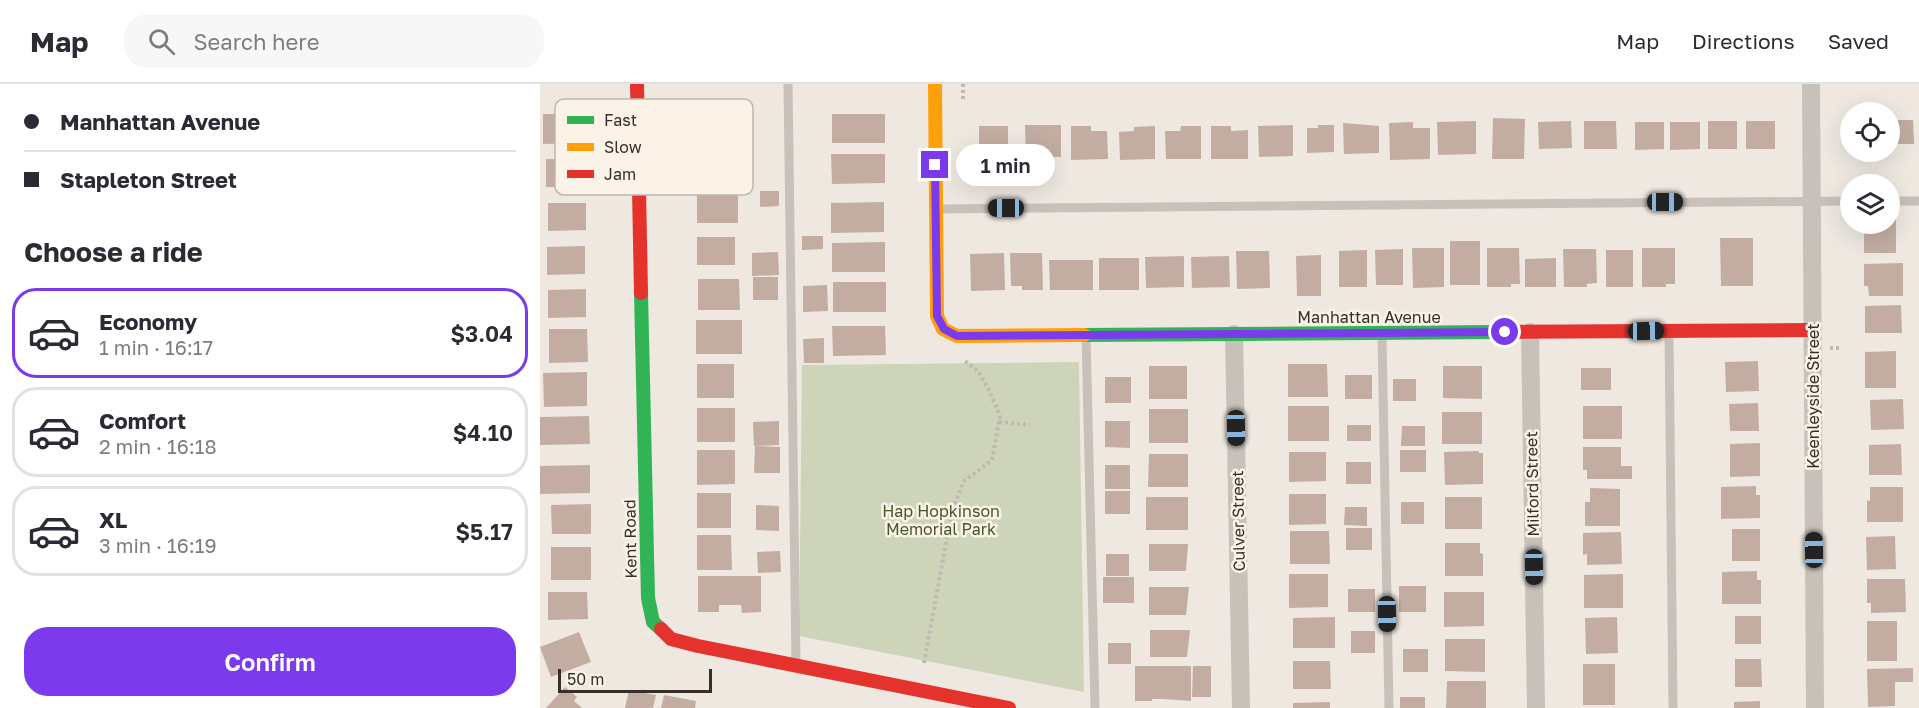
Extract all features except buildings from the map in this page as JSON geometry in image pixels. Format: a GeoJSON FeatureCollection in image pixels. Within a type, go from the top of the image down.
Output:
{"type":"FeatureCollection","features":[{"type":"Feature","properties":{"kind":"street","name":"Kent Road"},"geometry":{"type":"LineString","coordinates":[[637,84],[637,99]]}},
{"type":"Feature","properties":{"kind":"street"},"geometry":{"type":"LineString","coordinates":[[935,84],[937,316],[944,329],[950,334],[965,337]]}},
{"type":"Feature","properties":{"kind":"street","name":"Keenleyside Street"},"geometry":{"type":"LineString","coordinates":[[1810,84],[1815,708]]}},
{"type":"Feature","properties":{"kind":"street","name":"Kent Road"},"geometry":{"type":"LineString","coordinates":[[639,195],[648,598],[653,622],[671,639],[698,646],[796,665],[947,702],[1009,708]]}},
{"type":"Feature","properties":{"kind":"street","name":"Manhattan Avenue"},"geometry":{"type":"LineString","coordinates":[[965,337],[1812,330]]}},
{"type":"Feature","properties":{"kind":"street","name":"Milford Street"},"geometry":{"type":"LineString","coordinates":[[1530,332],[1536,708]]}},
{"type":"Feature","properties":{"kind":"street","name":"Culver Street"},"geometry":{"type":"LineString","coordinates":[[1234,334],[1241,708]]}},
{"type":"Feature","properties":{"kind":"lane"},"geometry":{"type":"LineString","coordinates":[[788,84],[796,665]]}},
{"type":"Feature","properties":{"kind":"lane"},"geometry":{"type":"LineString","coordinates":[[936,209],[1840,201]]}},
{"type":"Feature","properties":{"kind":"lane"},"geometry":{"type":"LineString","coordinates":[[1900,201],[1919,201]]}},
{"type":"Feature","properties":{"kind":"lane"},"geometry":{"type":"LineString","coordinates":[[1669,331],[1673,708]]}},
{"type":"Feature","properties":{"kind":"lane"},"geometry":{"type":"LineString","coordinates":[[1382,333],[1389,708]]}},
{"type":"Feature","properties":{"kind":"lane"},"geometry":{"type":"LineString","coordinates":[[1086,335],[1095,708]]}},
{"type":"Feature","properties":{"kind":"path"},"geometry":{"type":"LineString","coordinates":[[963,84],[963,100]]}},
{"type":"Feature","properties":{"kind":"path"},"geometry":{"type":"LineString","coordinates":[[924,663],[952,510],[964,481],[992,460],[1000,416],[978,371],[965,361],[965,337]]}},
{"type":"Feature","properties":{"kind":"path"},"geometry":{"type":"LineString","coordinates":[[999,422],[1030,425]]}},
{"type":"Feature","properties":{"kind":"green space","name":"Hap Hopkinson Memorial Park"},"geometry":{"type":"Polygon","coordinates":[[[1079,362],[1084,692],[799,636],[802,365],[1079,362]]]}},
{"type":"Feature","properties":{"kind":"traffic: fast"},"geometry":{"type":"LineString","coordinates":[[641,293],[648,598],[653,622],[661,629]]}},
{"type":"Feature","properties":{"kind":"traffic: fast"},"geometry":{"type":"LineString","coordinates":[[1084,335],[1498,332]]}},
{"type":"Feature","properties":{"kind":"traffic: slow"},"geometry":{"type":"LineString","coordinates":[[935,84],[937,316],[943,329],[957,336],[1084,335]]}},
{"type":"Feature","properties":{"kind":"traffic: jam"},"geometry":{"type":"LineString","coordinates":[[637,84],[637,99]]}},
{"type":"Feature","properties":{"kind":"traffic: jam"},"geometry":{"type":"LineString","coordinates":[[639,195],[641,293]]}},
{"type":"Feature","properties":{"kind":"traffic: jam"},"geometry":{"type":"LineString","coordinates":[[1498,332],[1812,330]]}},
{"type":"Feature","properties":{"kind":"traffic: jam"},"geometry":{"type":"LineString","coordinates":[[661,629],[671,639],[698,646],[1009,708]]}},
{"type":"Feature","properties":{"kind":"route"},"geometry":{"type":"LineString","coordinates":[[935,165],[937,316],[939,323],[950,334],[965,337],[1505,332]]}}]}
